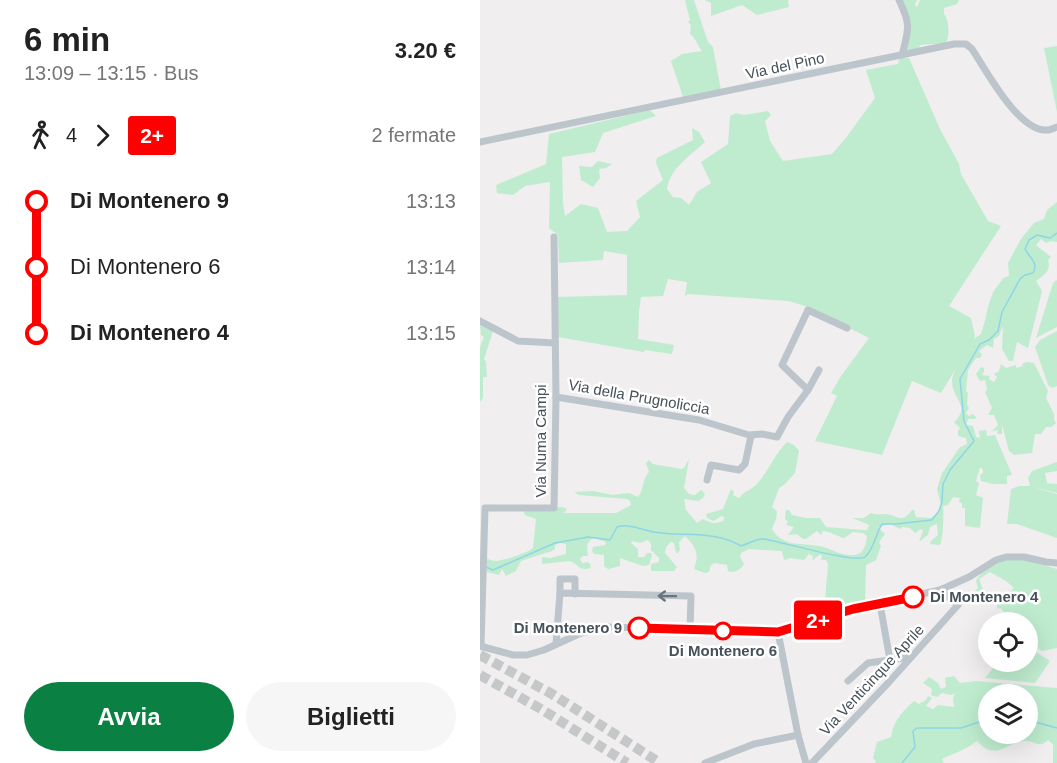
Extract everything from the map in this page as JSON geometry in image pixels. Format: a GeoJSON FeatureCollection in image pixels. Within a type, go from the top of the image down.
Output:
{"type":"FeatureCollection","features":[{"type":"Feature","properties":{"kind":"street"},"geometry":{"type":"LineString","coordinates":[[899,0],[908,18],[909,29],[902,55]]}},
{"type":"Feature","properties":{"kind":"street","name":"Via del Pino"},"geometry":{"type":"LineString","coordinates":[[480,142],[954,44],[966,44],[972,49],[1012,108],[1027,122],[1037,128],[1048,130],[1057,127]]}},
{"type":"Feature","properties":{"kind":"street","name":"Via Numa Campi"},"geometry":{"type":"LineString","coordinates":[[481,646],[485,508],[555,508],[554,237]]}},
{"type":"Feature","properties":{"kind":"street"},"geometry":{"type":"LineString","coordinates":[[808,390],[782,365],[808,310],[847,328]]}},
{"type":"Feature","properties":{"kind":"street"},"geometry":{"type":"LineString","coordinates":[[480,321],[518,341],[555,343]]}},
{"type":"Feature","properties":{"kind":"street","name":"Via della Prugnoliccia"},"geometry":{"type":"LineString","coordinates":[[556,397],[699,420],[751,436],[762,434],[777,437],[819,370]]}},
{"type":"Feature","properties":{"kind":"street"},"geometry":{"type":"LineString","coordinates":[[708,480],[711,465],[739,470],[745,464],[751,436]]}},
{"type":"Feature","properties":{"kind":"street"},"geometry":{"type":"LineString","coordinates":[[481,646],[523,655],[538,652],[580,633],[599,628],[778,632],[940,590],[1006,557],[1024,557],[1057,563]]}},
{"type":"Feature","properties":{"kind":"street"},"geometry":{"type":"LineString","coordinates":[[556,644],[560,579],[575,579],[575,594]]}},
{"type":"Feature","properties":{"kind":"street","name":"Via Venticinque Aprile"},"geometry":{"type":"LineString","coordinates":[[812,763],[958,605],[940,590]]}},
{"type":"Feature","properties":{"kind":"street"},"geometry":{"type":"LineString","coordinates":[[560,593],[691,596],[690,630]]}},
{"type":"Feature","properties":{"kind":"street"},"geometry":{"type":"LineString","coordinates":[[880,604],[890,660]]}},
{"type":"Feature","properties":{"kind":"street"},"geometry":{"type":"LineString","coordinates":[[778,632],[798,735],[806,763]]}},
{"type":"Feature","properties":{"kind":"street"},"geometry":{"type":"LineString","coordinates":[[848,681],[868,663],[911,657]]}},
{"type":"Feature","properties":{"kind":"street"},"geometry":{"type":"LineString","coordinates":[[705,763],[754,744],[798,735]]}},
{"type":"Feature","properties":{"kind":"green space"},"geometry":{"type":"Polygon","coordinates":[[[685,0],[694,0],[708,42],[713,47],[721,91],[684,100],[671,61],[682,54],[702,51],[690,34],[691,25],[688,22],[690,20],[685,0]]]}},
{"type":"Feature","properties":{"kind":"green space"},"geometry":{"type":"Polygon","coordinates":[[[705,0],[788,0],[789,7],[757,15],[742,5],[711,16],[711,3],[705,0]]]}},
{"type":"Feature","properties":{"kind":"green space"},"geometry":{"type":"Polygon","coordinates":[[[901,0],[917,0],[915,5],[917,7],[920,0],[959,0],[957,4],[944,8],[948,28],[946,43],[920,45],[918,51],[905,49],[907,39],[901,0]]]}},
{"type":"Feature","properties":{"kind":"green space"},"geometry":{"type":"Polygon","coordinates":[[[1057,46],[1057,112],[1044,48],[1057,46]]]}},
{"type":"Feature","properties":{"kind":"green space"},"geometry":{"type":"Polygon","coordinates":[[[899,58],[909,58],[940,129],[959,164],[961,174],[988,221],[1001,226],[949,306],[971,318],[974,339],[981,334],[993,293],[1003,278],[1009,276],[1008,263],[1021,239],[1034,223],[1044,219],[1047,210],[1057,202],[1057,242],[1046,243],[1041,239],[1036,245],[1051,257],[1048,260],[1048,270],[1036,281],[1042,291],[1028,348],[1017,342],[1013,361],[1009,361],[1002,349],[1003,326],[999,336],[994,339],[993,348],[987,345],[979,351],[982,355],[976,358],[968,370],[966,391],[969,408],[966,413],[976,417],[968,419],[966,425],[973,426],[976,437],[980,438],[979,431],[986,430],[987,436],[995,435],[1012,475],[1007,476],[1007,484],[981,481],[980,475],[983,470],[980,467],[976,481],[979,483],[976,495],[983,498],[980,528],[965,526],[965,508],[962,508],[962,503],[959,502],[960,498],[953,497],[948,505],[943,506],[940,545],[930,544],[938,535],[937,524],[930,527],[928,535],[919,542],[923,531],[921,529],[915,533],[910,528],[900,529],[890,524],[878,527],[885,534],[879,542],[881,546],[876,560],[866,565],[865,603],[824,613],[828,564],[826,560],[821,560],[822,555],[812,561],[813,556],[809,554],[804,560],[791,558],[784,560],[782,551],[749,549],[741,553],[740,557],[744,564],[738,570],[728,571],[727,565],[715,563],[711,565],[709,572],[705,573],[694,569],[697,558],[696,550],[685,536],[679,542],[678,553],[676,553],[674,543],[671,542],[666,547],[665,553],[677,567],[674,571],[651,571],[651,564],[659,562],[659,558],[651,550],[648,540],[631,543],[638,549],[638,557],[651,553],[649,565],[643,566],[620,558],[620,566],[608,569],[604,566],[604,555],[594,554],[592,551],[593,547],[605,545],[606,542],[594,538],[588,543],[588,556],[580,559],[582,563],[588,562],[591,565],[587,569],[570,561],[542,564],[542,557],[550,558],[566,554],[566,544],[560,543],[555,545],[552,551],[521,561],[516,571],[506,576],[502,569],[499,575],[487,572],[486,559],[504,560],[533,548],[536,519],[525,515],[523,510],[562,507],[567,509],[564,513],[616,513],[631,505],[630,501],[579,495],[574,492],[593,491],[613,495],[629,493],[638,497],[649,472],[646,463],[649,460],[653,464],[681,469],[689,459],[684,488],[689,494],[695,495],[701,490],[705,494],[698,501],[684,499],[686,510],[697,523],[703,519],[719,523],[724,520],[724,517],[721,516],[714,521],[707,518],[706,514],[723,509],[731,489],[734,492],[733,495],[739,498],[756,485],[787,442],[799,451],[795,473],[779,488],[772,507],[777,511],[772,529],[781,539],[855,555],[862,552],[867,538],[863,533],[853,532],[844,538],[823,531],[821,535],[817,531],[806,539],[797,534],[788,535],[794,527],[786,525],[788,522],[785,519],[786,510],[789,510],[792,515],[820,518],[826,527],[864,530],[867,530],[869,525],[853,518],[864,518],[871,513],[902,518],[912,510],[916,517],[930,518],[937,514],[941,505],[937,489],[942,473],[960,447],[967,444],[966,438],[958,436],[960,428],[954,422],[961,411],[953,387],[952,379],[955,370],[941,393],[912,381],[882,455],[815,441],[837,396],[831,393],[869,338],[805,306],[788,301],[688,294],[685,296],[687,282],[668,279],[663,296],[641,297],[638,339],[674,345],[672,354],[645,350],[644,352],[558,337],[558,297],[627,295],[627,255],[604,251],[603,260],[559,263],[558,235],[549,228],[550,182],[525,186],[513,195],[497,193],[496,185],[546,164],[549,134],[650,110],[656,116],[603,133],[595,152],[562,157],[565,216],[581,204],[598,208],[607,232],[627,231],[640,217],[636,201],[663,180],[656,163],[657,158],[693,140],[692,128],[699,132],[705,142],[676,169],[667,189],[673,197],[681,198],[689,205],[697,192],[711,183],[701,162],[728,144],[730,116],[736,113],[744,115],[768,111],[771,115],[765,121],[770,141],[783,161],[832,154],[875,98],[866,70],[898,64],[899,58]]]}},
{"type":"Feature","properties":{"kind":"green space"},"geometry":{"type":"Polygon","coordinates":[[[598,161],[612,164],[599,169],[600,178],[593,187],[581,180],[579,166],[592,167],[598,161]]]}},
{"type":"Feature","properties":{"kind":"green space"},"geometry":{"type":"Polygon","coordinates":[[[1057,280],[1057,327],[1036,338],[1053,283],[1057,280]]]}},
{"type":"Feature","properties":{"kind":"green space"},"geometry":{"type":"Polygon","coordinates":[[[480,325],[493,331],[484,359],[487,377],[483,377],[483,398],[480,402],[480,347],[484,337],[481,335],[480,325]]]}},
{"type":"Feature","properties":{"kind":"green space"},"geometry":{"type":"Polygon","coordinates":[[[1057,331],[1057,386],[1052,388],[1048,385],[1035,347],[1040,340],[1057,331]]]}},
{"type":"Feature","properties":{"kind":"green space"},"geometry":{"type":"Polygon","coordinates":[[[1034,363],[1048,391],[1046,398],[1056,423],[1051,427],[1046,427],[1041,434],[1035,434],[1032,453],[1014,455],[1009,451],[1002,425],[1002,434],[997,434],[998,430],[992,431],[998,425],[994,415],[988,415],[992,408],[985,392],[987,390],[985,380],[980,381],[976,374],[981,367],[984,368],[982,375],[990,376],[989,379],[994,382],[997,377],[994,374],[999,371],[1001,364],[1006,368],[1016,365],[1016,368],[1023,366],[1022,364],[1034,363]]]}},
{"type":"Feature","properties":{"kind":"green space"},"geometry":{"type":"Polygon","coordinates":[[[1057,462],[1057,471],[1045,473],[1047,483],[1043,483],[1057,484],[1057,493],[1032,487],[1057,494],[1057,538],[1017,524],[1007,524],[1011,489],[1030,486],[1028,478],[1032,471],[1057,462]]]}},
{"type":"Feature","properties":{"kind":"green space"},"geometry":{"type":"Polygon","coordinates":[[[1006,558],[1023,559],[1057,569],[1057,648],[1042,651],[1038,648],[1038,612],[1004,612],[1000,608],[997,609],[997,604],[1014,588],[1006,581],[990,572],[979,579],[983,590],[974,592],[978,588],[976,581],[989,567],[1006,558]]]}},
{"type":"Feature","properties":{"kind":"green space"},"geometry":{"type":"Polygon","coordinates":[[[1038,653],[1050,661],[1035,683],[985,678],[990,672],[1038,672],[1038,653]]]}},
{"type":"Feature","properties":{"kind":"green space"},"geometry":{"type":"Polygon","coordinates":[[[954,676],[960,683],[976,681],[1011,684],[978,684],[978,742],[942,759],[944,763],[875,763],[873,758],[877,742],[891,737],[899,717],[914,701],[919,704],[928,696],[932,698],[926,706],[933,709],[938,705],[954,707],[955,693],[952,695],[942,693],[937,697],[931,695],[932,689],[923,683],[929,677],[938,683],[941,689],[946,687],[945,678],[954,676]]]}},
{"type":"Feature","properties":{"kind":"green space"},"geometry":{"type":"Polygon","coordinates":[[[1038,686],[1057,688],[1057,763],[1053,763],[1053,744],[1048,740],[1038,743],[1038,686]]]}},
{"type":"Feature","properties":{"kind":"green space"},"geometry":{"type":"Polygon","coordinates":[[[980,744],[1014,744],[994,751],[986,749],[980,744]]]}},
{"type":"Feature","properties":{"kind":"waterway"},"geometry":{"type":"LineString","coordinates":[[486,567],[493,570],[555,543],[588,537],[610,540],[617,527],[626,526],[654,532],[710,536],[741,546],[764,539],[833,555],[859,558],[868,554],[882,524],[932,520],[939,511],[943,484],[950,470],[974,441],[964,421],[960,379],[980,344],[989,340],[998,331],[1002,312],[1020,279],[1033,273],[1035,269],[1025,249],[1029,240],[1037,235],[1050,238],[1057,233]]}},
{"type":"Feature","properties":{"kind":"waterway"},"geometry":{"type":"LineString","coordinates":[[902,763],[915,747],[913,731],[917,728],[961,728],[978,722]]}},
{"type":"Feature","properties":{"kind":"waterway"},"geometry":{"type":"LineString","coordinates":[[1038,723],[1057,728]]}},
{"type":"Feature","properties":{"kind":"tunnel"},"geometry":{"type":"LineString","coordinates":[[480,655],[552,694],[660,763]]}},
{"type":"Feature","properties":{"kind":"tunnel"},"geometry":{"type":"LineString","coordinates":[[480,675],[541,709],[627,763]]}},
{"type":"Feature","properties":{"kind":"bus line","name":"2+"},"geometry":{"type":"LineString","coordinates":[[639,628],[778,632],[853,609],[913,597]]}},
{"type":"Feature","properties":{"kind":"place","name":"Di Montenero 4"},"geometry":{"type":"Point","coordinates":[913,597]}},
{"type":"Feature","properties":{"kind":"place","name":"Di Montenero 9"},"geometry":{"type":"Point","coordinates":[639,628]}},
{"type":"Feature","properties":{"kind":"place","name":"Di Montenero 6"},"geometry":{"type":"Point","coordinates":[723,631]}}]}
